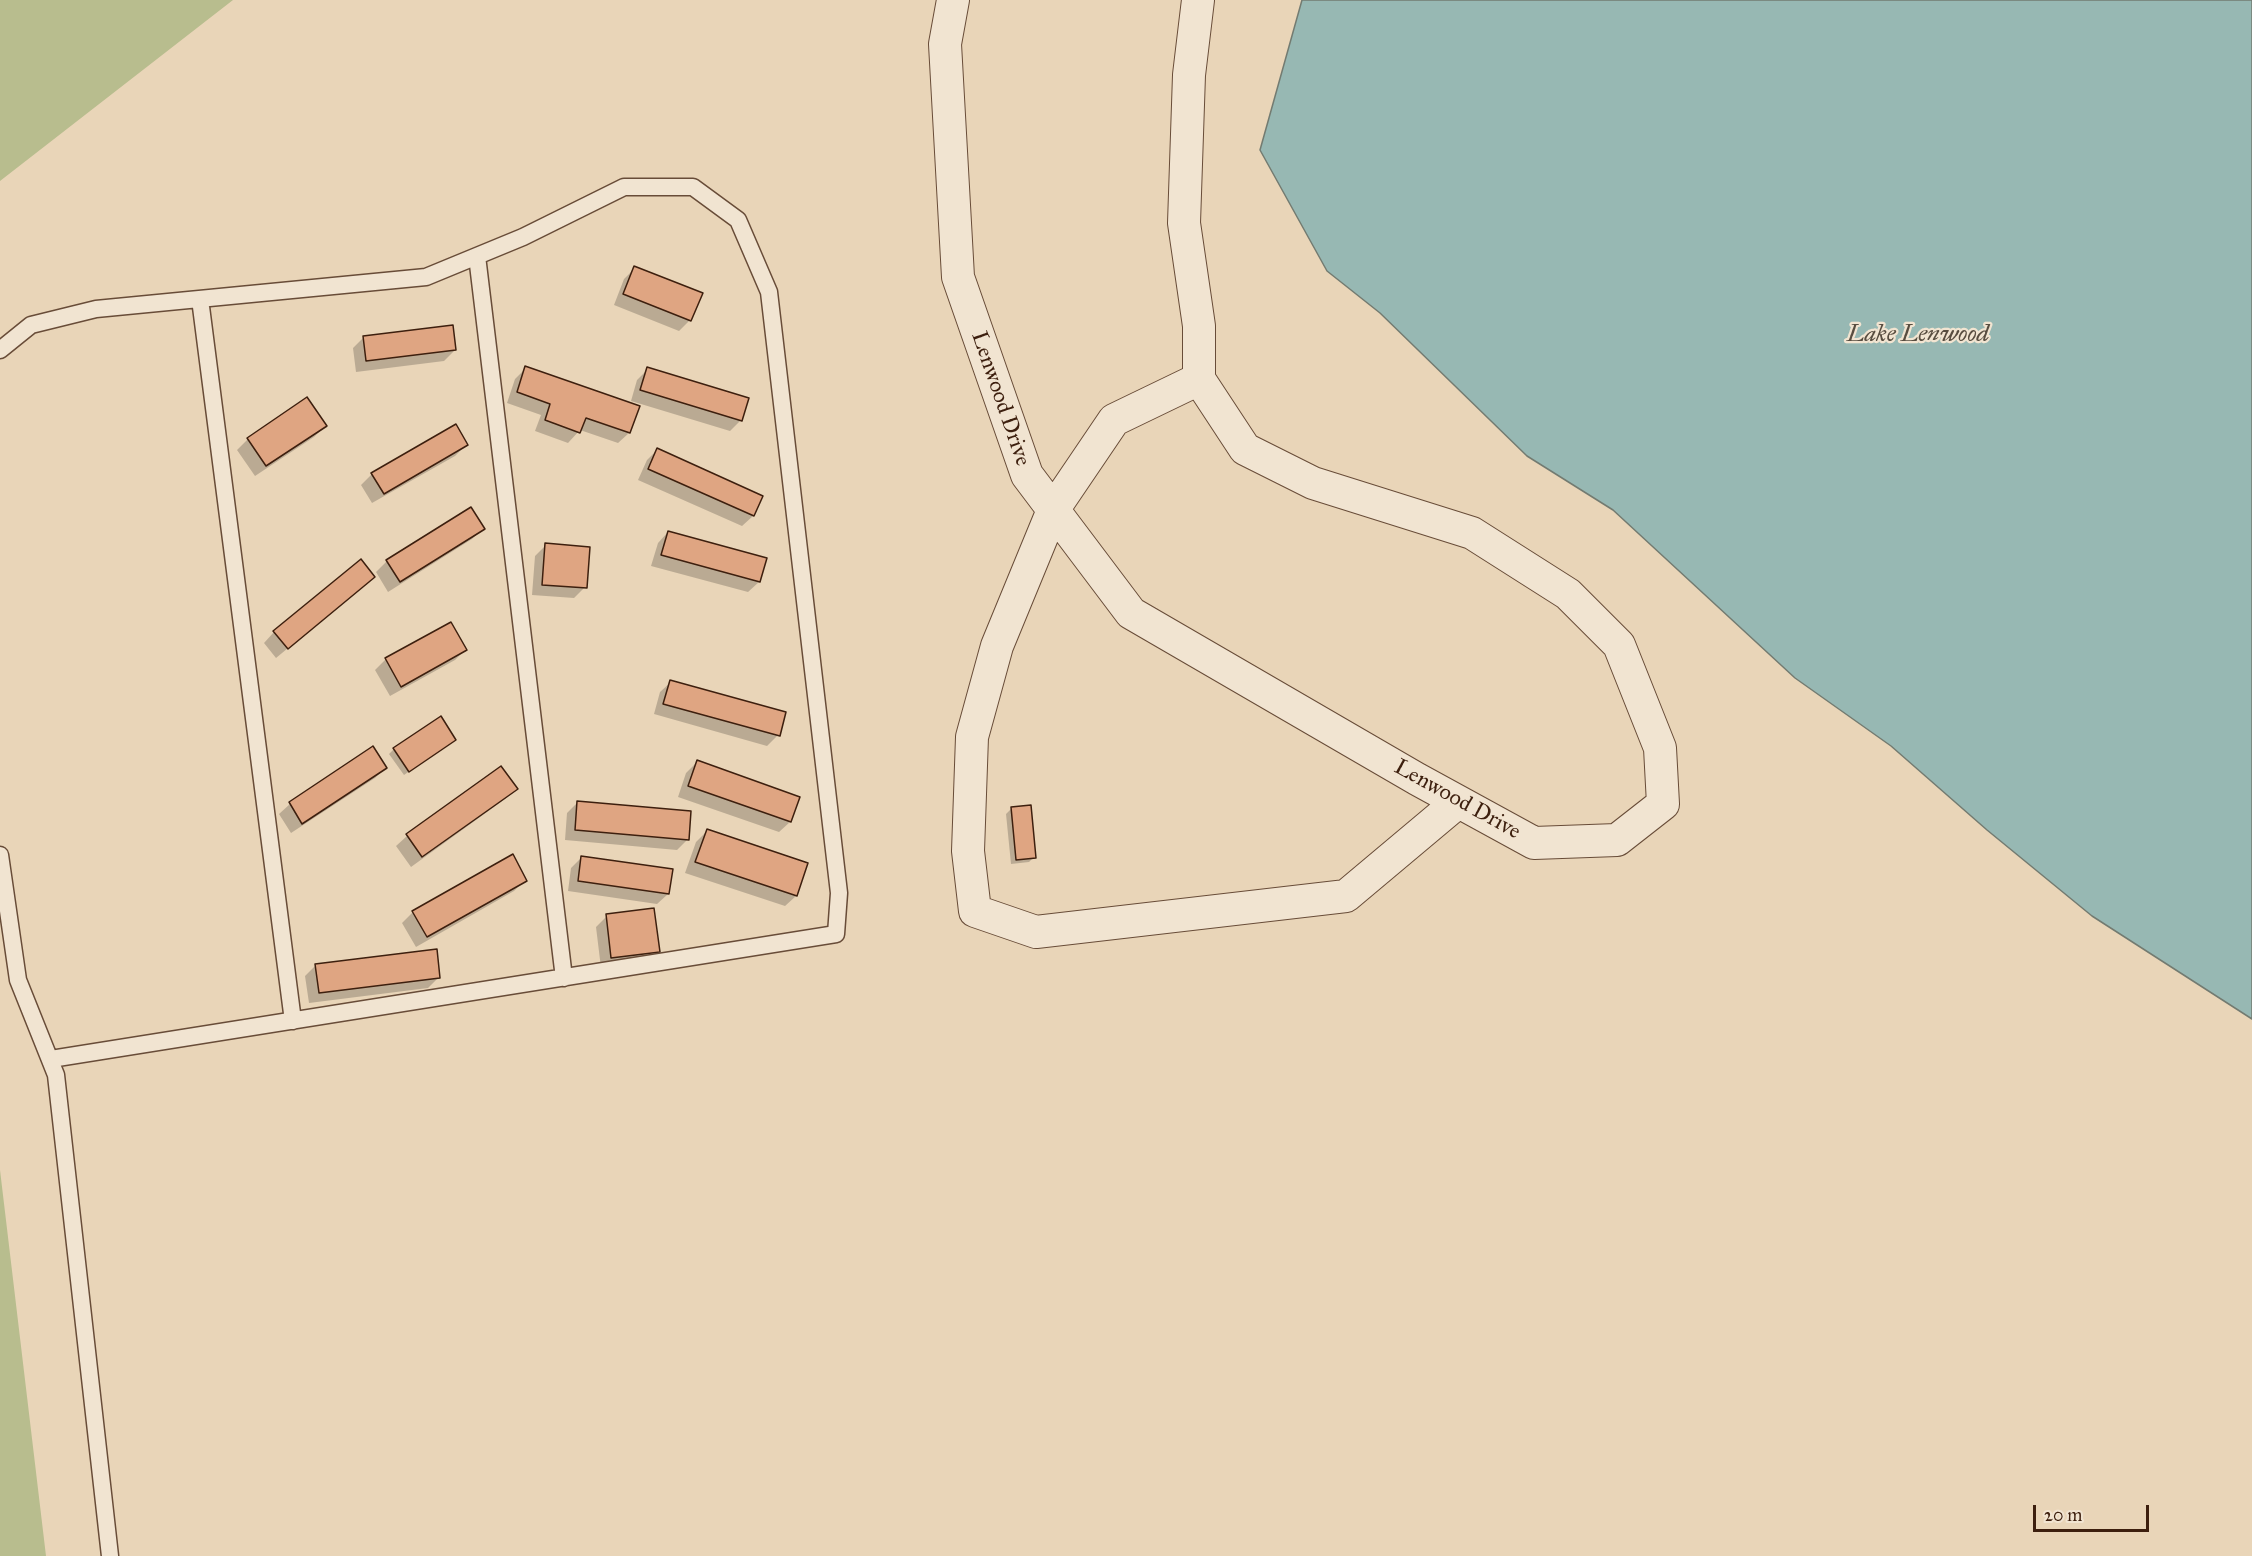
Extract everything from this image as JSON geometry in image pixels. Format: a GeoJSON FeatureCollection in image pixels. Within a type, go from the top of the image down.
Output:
{"type":"FeatureCollection","features":[{"type":"Feature","properties":{"kind":"street","name":"Lenwood Drive"},"geometry":{"type":"LineString","coordinates":[[953,0],[945,44],[958,277],[1027,475],[1131,614],[1458,802],[1534,843],[1617,840],[1663,804],[1660,748],[1619,645],[1568,594],[1472,532],[1313,483],[1245,449],[1199,379]]}},
{"type":"Feature","properties":{"kind":"street"},"geometry":{"type":"LineString","coordinates":[[1198,0],[1189,75],[1184,222],[1199,326],[1199,379],[1114,420],[1053,510],[997,646],[972,737],[968,851],[975,911],[1036,932],[1346,896],[1458,802]]}},
{"type":"Feature","properties":{"kind":"lane"},"geometry":{"type":"LineString","coordinates":[[0,350],[31,325],[96,309],[426,277],[523,237],[624,187],[693,187],[738,220],[769,292],[839,893],[836,934],[51,1059]]}},
{"type":"Feature","properties":{"kind":"lane"},"geometry":{"type":"LineString","coordinates":[[477,256],[564,978]]}},
{"type":"Feature","properties":{"kind":"lane"},"geometry":{"type":"LineString","coordinates":[[200,299],[293,1021]]}},
{"type":"Feature","properties":{"kind":"lane"},"geometry":{"type":"LineString","coordinates":[[0,855],[18,980],[56,1075],[110,1556]]}},
{"type":"Feature","properties":{"kind":"green space"},"geometry":{"type":"Polygon","coordinates":[[[0,0],[233,0],[0,181],[0,0]]]}},
{"type":"Feature","properties":{"kind":"green space"},"geometry":{"type":"Polygon","coordinates":[[[0,1170],[46,1556],[0,1556],[0,1170]]]}},
{"type":"Feature","properties":{"kind":"water","name":"Lake Lenwood"},"geometry":{"type":"Polygon","coordinates":[[[1302,0],[2252,0],[2252,1019],[2092,916],[1987,830],[1891,746],[1795,678],[1613,510],[1527,456],[1380,313],[1327,271],[1260,150],[1302,0]]]}},
{"type":"Feature","properties":{"kind":"building"},"geometry":{"type":"Polygon","coordinates":[[[634,266],[703,293],[691,321],[623,294],[634,266]]]}},
{"type":"Feature","properties":{"kind":"building"},"geometry":{"type":"Polygon","coordinates":[[[453,325],[456,350],[366,361],[363,336],[453,325]]]}},
{"type":"Feature","properties":{"kind":"building"},"geometry":{"type":"Polygon","coordinates":[[[525,366],[640,406],[630,433],[586,418],[580,433],[545,420],[550,404],[517,392],[525,366]]]}},
{"type":"Feature","properties":{"kind":"building"},"geometry":{"type":"Polygon","coordinates":[[[647,367],[749,398],[742,421],[640,390],[647,367]]]}},
{"type":"Feature","properties":{"kind":"building"},"geometry":{"type":"Polygon","coordinates":[[[307,397],[327,426],[266,466],[247,438],[307,397]]]}},
{"type":"Feature","properties":{"kind":"building"},"geometry":{"type":"Polygon","coordinates":[[[456,424],[468,445],[384,494],[371,473],[456,424]]]}},
{"type":"Feature","properties":{"kind":"building"},"geometry":{"type":"Polygon","coordinates":[[[657,448],[763,496],[754,516],[648,469],[657,448]]]}},
{"type":"Feature","properties":{"kind":"building"},"geometry":{"type":"Polygon","coordinates":[[[471,507],[485,529],[400,582],[386,560],[471,507]]]}},
{"type":"Feature","properties":{"kind":"building"},"geometry":{"type":"Polygon","coordinates":[[[668,531],[767,558],[760,582],[661,555],[668,531]]]}},
{"type":"Feature","properties":{"kind":"building"},"geometry":{"type":"Polygon","coordinates":[[[545,543],[590,547],[587,588],[542,585],[545,543]]]}},
{"type":"Feature","properties":{"kind":"building"},"geometry":{"type":"Polygon","coordinates":[[[361,559],[375,577],[288,649],[273,631],[361,559]]]}},
{"type":"Feature","properties":{"kind":"building"},"geometry":{"type":"Polygon","coordinates":[[[451,622],[467,650],[401,687],[385,658],[451,622]]]}},
{"type":"Feature","properties":{"kind":"building"},"geometry":{"type":"Polygon","coordinates":[[[670,680],[786,712],[780,736],[663,704],[670,680]]]}},
{"type":"Feature","properties":{"kind":"building"},"geometry":{"type":"Polygon","coordinates":[[[441,716],[456,740],[409,772],[393,748],[441,716]]]}},
{"type":"Feature","properties":{"kind":"building"},"geometry":{"type":"Polygon","coordinates":[[[373,746],[387,768],[302,824],[289,802],[373,746]]]}},
{"type":"Feature","properties":{"kind":"building"},"geometry":{"type":"Polygon","coordinates":[[[697,760],[800,797],[791,822],[688,786],[697,760]]]}},
{"type":"Feature","properties":{"kind":"building"},"geometry":{"type":"Polygon","coordinates":[[[501,766],[518,789],[422,857],[406,834],[501,766]]]}},
{"type":"Feature","properties":{"kind":"building"},"geometry":{"type":"Polygon","coordinates":[[[577,801],[691,811],[689,840],[575,830],[577,801]]]}},
{"type":"Feature","properties":{"kind":"building"},"geometry":{"type":"Polygon","coordinates":[[[1031,805],[1036,858],[1016,860],[1011,807],[1031,805]]]}},
{"type":"Feature","properties":{"kind":"building"},"geometry":{"type":"Polygon","coordinates":[[[707,829],[808,863],[797,896],[695,862],[707,829]]]}},
{"type":"Feature","properties":{"kind":"building"},"geometry":{"type":"Polygon","coordinates":[[[513,854],[527,881],[427,937],[412,911],[513,854]]]}},
{"type":"Feature","properties":{"kind":"building"},"geometry":{"type":"Polygon","coordinates":[[[581,856],[673,869],[669,894],[578,881],[581,856]]]}},
{"type":"Feature","properties":{"kind":"building"},"geometry":{"type":"Polygon","coordinates":[[[654,908],[660,952],[611,958],[606,914],[654,908]]]}},
{"type":"Feature","properties":{"kind":"building"},"geometry":{"type":"Polygon","coordinates":[[[437,949],[440,978],[319,993],[315,964],[437,949]]]}}]}
